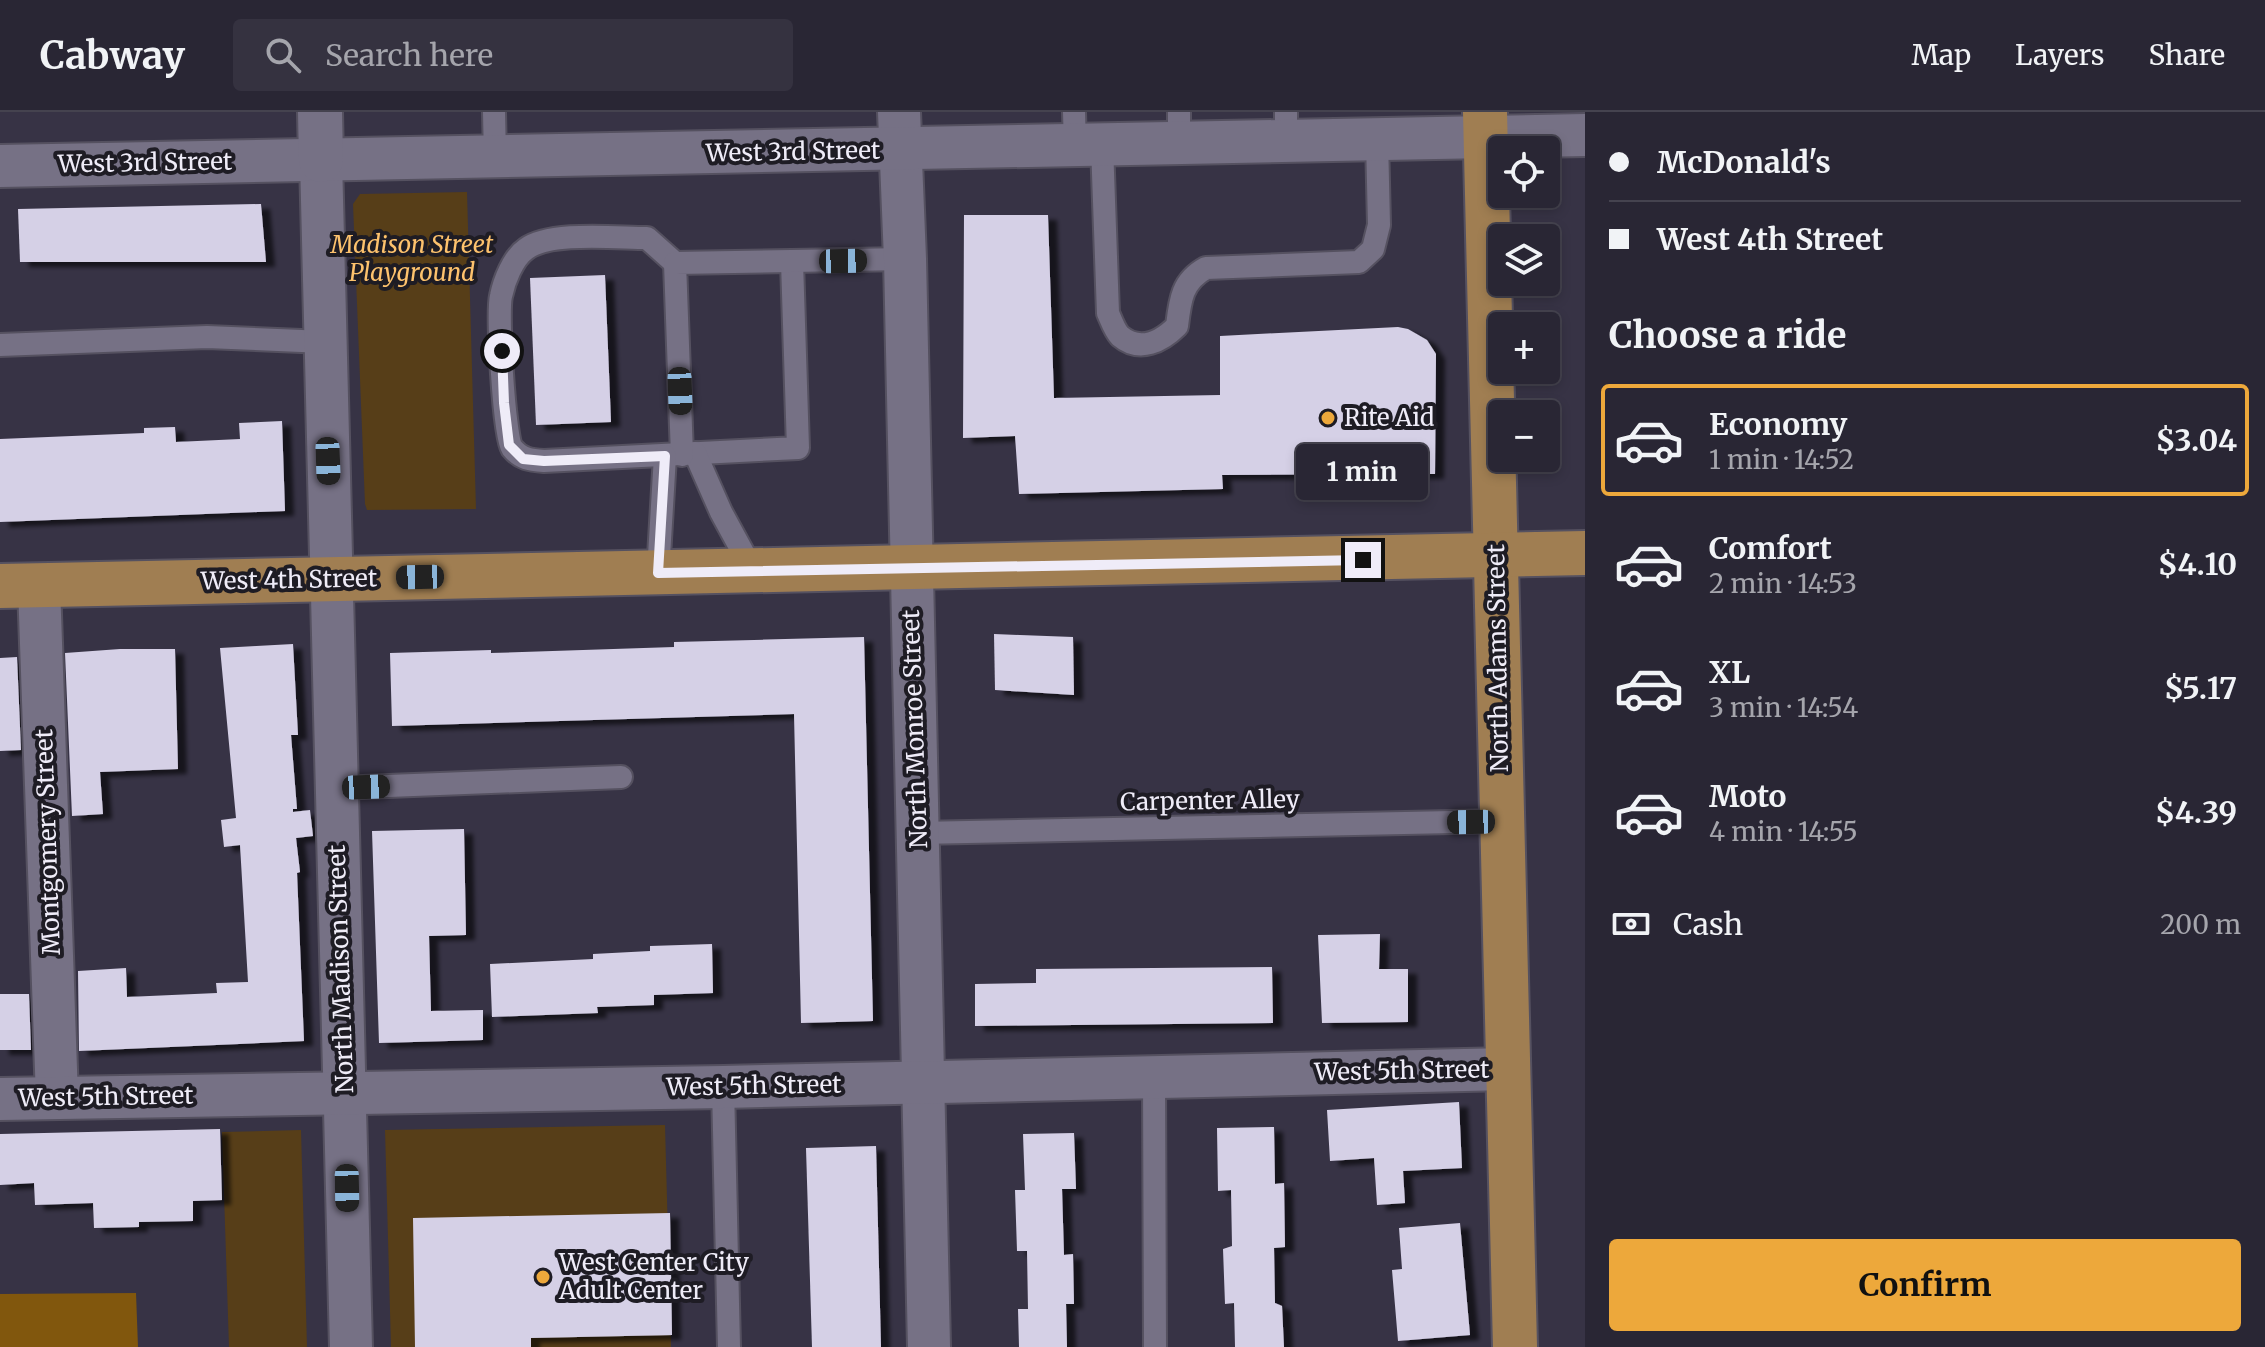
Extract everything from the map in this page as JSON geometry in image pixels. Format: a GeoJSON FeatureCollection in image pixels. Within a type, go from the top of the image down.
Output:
{"type":"FeatureCollection","features":[{"type":"Feature","properties":{"kind":"main road","name":"North Adams Street"},"geometry":{"type":"LineString","coordinates":[[1485,124],[1515,1347]]}},
{"type":"Feature","properties":{"kind":"main road","name":"West 4th Street"},"geometry":{"type":"LineString","coordinates":[[20,586],[1585,553]]}},
{"type":"Feature","properties":{"kind":"street","name":"North Madison Street"},"geometry":{"type":"LineString","coordinates":[[320,112],[351,1347]]}},
{"type":"Feature","properties":{"kind":"street","name":"West 3rd Street"},"geometry":{"type":"LineString","coordinates":[[0,166],[495,157],[900,131],[1083,134],[1179,128],[1371,130],[1485,124],[1585,135]]}},
{"type":"Feature","properties":{"kind":"street","name":"North Monroe Street"},"geometry":{"type":"LineString","coordinates":[[900,131],[929,1347]]}},
{"type":"Feature","properties":{"kind":"street","name":"Montgomery Street"},"geometry":{"type":"LineString","coordinates":[[20,586],[57,1098]]}},
{"type":"Feature","properties":{"kind":"street","name":"West 5th Street"},"geometry":{"type":"LineString","coordinates":[[0,1099],[1508,1069]]}},
{"type":"Feature","properties":{"kind":"lane"},"geometry":{"type":"LineString","coordinates":[[494,112],[495,157]]}},
{"type":"Feature","properties":{"kind":"lane"},"geometry":{"type":"LineString","coordinates":[[1083,134],[1108,313],[1120,335],[1139,344],[1162,341],[1177,326],[1180,296],[1191,276],[1206,268],[1359,262],[1373,249],[1379,225],[1371,130]]}},
{"type":"Feature","properties":{"kind":"lane"},"geometry":{"type":"LineString","coordinates":[[792,262],[798,448],[544,461],[523,459],[509,445],[504,403],[500,299],[509,272],[526,249],[550,239],[647,238],[675,263],[905,259]]}},
{"type":"Feature","properties":{"kind":"lane"},"geometry":{"type":"LineString","coordinates":[[658,573],[681,455],[675,263]]}},
{"type":"Feature","properties":{"kind":"lane"},"geometry":{"type":"LineString","coordinates":[[0,345],[207,337],[325,342]]}},
{"type":"Feature","properties":{"kind":"lane"},"geometry":{"type":"LineString","coordinates":[[681,455],[721,512],[753,571]]}},
{"type":"Feature","properties":{"kind":"lane"},"geometry":{"type":"LineString","coordinates":[[337,788],[621,777]]}},
{"type":"Feature","properties":{"kind":"lane","name":"Carpenter Alley"},"geometry":{"type":"LineString","coordinates":[[918,833],[1502,821]]}},
{"type":"Feature","properties":{"kind":"lane"},"geometry":{"type":"LineString","coordinates":[[1154,1077],[1155,1347]]}},
{"type":"Feature","properties":{"kind":"lane"},"geometry":{"type":"LineString","coordinates":[[723,1087],[729,1347]]}},
{"type":"Feature","properties":{"kind":"green space","name":"Madison Street Playground"},"geometry":{"type":"Polygon","coordinates":[[[467,192],[476,509],[367,510],[353,204],[360,194],[467,192]]]}},
{"type":"Feature","properties":{"kind":"green space"},"geometry":{"type":"Polygon","coordinates":[[[665,1125],[671,1347],[391,1347],[385,1130],[665,1125]]]}},
{"type":"Feature","properties":{"kind":"green space"},"geometry":{"type":"Polygon","coordinates":[[[301,1130],[307,1347],[229,1347],[222,1132],[301,1130]]]}},
{"type":"Feature","properties":{"kind":"shaded area"},"geometry":{"type":"Polygon","coordinates":[[[136,1293],[138,1347],[0,1347],[0,1294],[136,1293]]]}},
{"type":"Feature","properties":{"kind":"building"},"geometry":{"type":"Polygon","coordinates":[[[261,204],[266,262],[20,262],[18,209],[261,204]]]}},
{"type":"Feature","properties":{"kind":"building"},"geometry":{"type":"Polygon","coordinates":[[[964,215],[1048,215],[1054,398],[1220,395],[1220,336],[1398,327],[1427,340],[1436,354],[1435,474],[1222,475],[1223,489],[1019,494],[1015,436],[963,438],[964,215]]]}},
{"type":"Feature","properties":{"kind":"building"},"geometry":{"type":"Polygon","coordinates":[[[605,275],[611,422],[536,425],[530,278],[605,275]]]}},
{"type":"Feature","properties":{"kind":"building"},"geometry":{"type":"Polygon","coordinates":[[[282,421],[285,511],[0,522],[0,439],[144,433],[144,428],[175,427],[176,442],[240,439],[239,423],[282,421]]]}},
{"type":"Feature","properties":{"kind":"building"},"geometry":{"type":"Polygon","coordinates":[[[994,634],[1073,637],[1074,695],[995,690],[994,634]]]}},
{"type":"Feature","properties":{"kind":"building"},"geometry":{"type":"Polygon","coordinates":[[[864,637],[873,1021],[801,1023],[794,714],[392,726],[390,653],[674,647],[674,642],[864,637]]]}},
{"type":"Feature","properties":{"kind":"building"},"geometry":{"type":"Polygon","coordinates":[[[293,644],[298,735],[291,735],[297,809],[293,812],[310,810],[313,836],[296,838],[300,872],[297,873],[304,1041],[79,1051],[78,971],[126,968],[127,997],[217,993],[216,983],[248,982],[240,845],[224,847],[221,820],[236,818],[220,648],[293,644]]]}},
{"type":"Feature","properties":{"kind":"building"},"geometry":{"type":"Polygon","coordinates":[[[175,649],[178,769],[100,772],[103,814],[72,816],[65,653],[175,649]]]}},
{"type":"Feature","properties":{"kind":"building"},"geometry":{"type":"Polygon","coordinates":[[[17,657],[21,750],[0,751],[0,658],[17,657]]]}},
{"type":"Feature","properties":{"kind":"building"},"geometry":{"type":"Polygon","coordinates":[[[464,829],[466,935],[429,936],[431,1011],[483,1010],[483,1040],[379,1043],[372,831],[464,829]]]}},
{"type":"Feature","properties":{"kind":"building"},"geometry":{"type":"Polygon","coordinates":[[[1380,934],[1379,969],[1408,969],[1408,1022],[1322,1023],[1318,935],[1380,934]]]}},
{"type":"Feature","properties":{"kind":"building"},"geometry":{"type":"Polygon","coordinates":[[[712,944],[713,993],[654,995],[654,1005],[597,1007],[598,1013],[492,1017],[490,964],[593,959],[593,954],[650,951],[650,946],[712,944]]]}},
{"type":"Feature","properties":{"kind":"building"},"geometry":{"type":"Polygon","coordinates":[[[1272,967],[1273,1023],[975,1026],[975,984],[1036,983],[1036,969],[1272,967]]]}},
{"type":"Feature","properties":{"kind":"building"},"geometry":{"type":"Polygon","coordinates":[[[0,994],[29,994],[31,1050],[0,1050],[0,994]]]}},
{"type":"Feature","properties":{"kind":"building"},"geometry":{"type":"Polygon","coordinates":[[[1459,1102],[1462,1168],[1403,1171],[1405,1203],[1377,1205],[1374,1158],[1330,1161],[1327,1110],[1459,1102]]]}},
{"type":"Feature","properties":{"kind":"building"},"geometry":{"type":"Polygon","coordinates":[[[1274,1127],[1275,1184],[1284,1183],[1285,1247],[1274,1248],[1275,1303],[1282,1306],[1284,1347],[1235,1347],[1234,1303],[1225,1304],[1223,1249],[1232,1246],[1231,1190],[1218,1191],[1217,1128],[1274,1127]]]}},
{"type":"Feature","properties":{"kind":"building"},"geometry":{"type":"Polygon","coordinates":[[[220,1129],[222,1200],[193,1201],[193,1221],[139,1222],[139,1227],[94,1228],[93,1203],[35,1205],[34,1183],[0,1185],[0,1134],[220,1129]]]}},
{"type":"Feature","properties":{"kind":"building"},"geometry":{"type":"Polygon","coordinates":[[[1074,1133],[1076,1189],[1062,1189],[1064,1255],[1073,1254],[1074,1304],[1066,1304],[1067,1347],[1019,1347],[1018,1309],[1028,1309],[1027,1251],[1017,1251],[1015,1190],[1025,1190],[1023,1134],[1074,1133]]]}},
{"type":"Feature","properties":{"kind":"building"},"geometry":{"type":"Polygon","coordinates":[[[876,1146],[881,1347],[812,1347],[806,1148],[876,1146]]]}},
{"type":"Feature","properties":{"kind":"building","name":"West Center City Adult Center"},"geometry":{"type":"Polygon","coordinates":[[[670,1213],[672,1335],[531,1338],[531,1347],[415,1347],[413,1218],[670,1213]]]}},
{"type":"Feature","properties":{"kind":"building"},"geometry":{"type":"Polygon","coordinates":[[[1460,1223],[1470,1335],[1398,1341],[1392,1270],[1402,1269],[1399,1228],[1460,1223]]]}},
{"type":"Feature","properties":{"kind":"place","name":"Rite Aid"},"geometry":{"type":"Point","coordinates":[1328,418]}},
{"type":"Feature","properties":{"kind":"place","name":"West Center City Adult Center"},"geometry":{"type":"Point","coordinates":[543,1277]}},
{"type":"Feature","properties":{"kind":"route"},"geometry":{"type":"LineString","coordinates":[[502,351],[509,445],[523,459],[544,461],[665,456],[658,573],[1363,560]]}}]}
